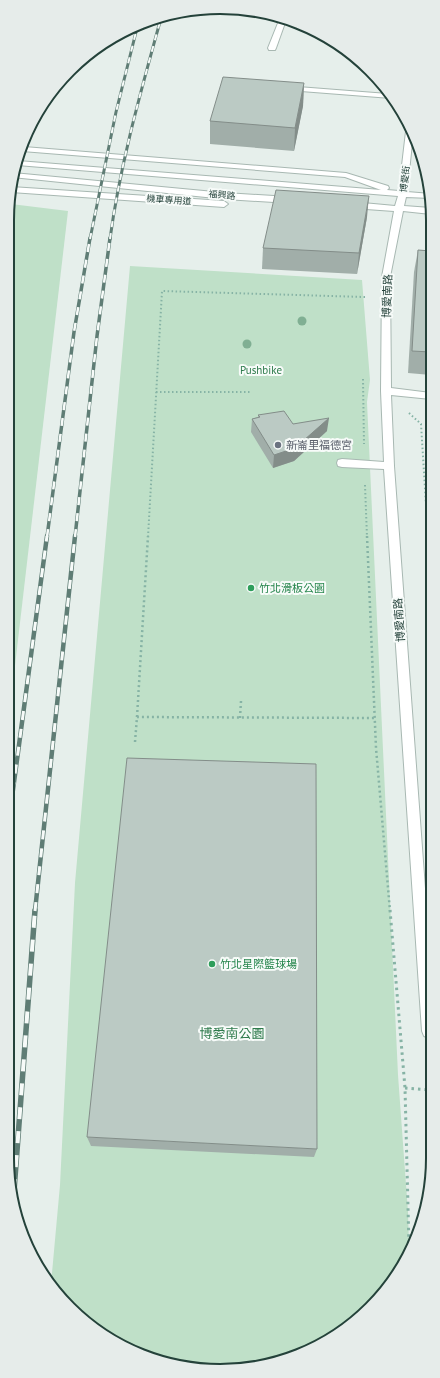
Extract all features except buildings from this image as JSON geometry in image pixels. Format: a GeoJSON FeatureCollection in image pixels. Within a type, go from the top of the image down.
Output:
{"type":"FeatureCollection","features":[{"type":"Feature","properties":{"kind":"street"},"geometry":{"type":"LineString","coordinates":[[272,48],[281,24]]}},
{"type":"Feature","properties":{"kind":"street"},"geometry":{"type":"LineString","coordinates":[[280,87],[383,95]]}},
{"type":"Feature","properties":{"kind":"street","name":"博愛街"},"geometry":{"type":"LineString","coordinates":[[398,208],[404,194],[409,138]]}},
{"type":"Feature","properties":{"kind":"street"},"geometry":{"type":"LineString","coordinates":[[27,149],[346,175],[404,194]]}},
{"type":"Feature","properties":{"kind":"street","name":"福興路"},"geometry":{"type":"LineString","coordinates":[[22,163],[424,196]]}},
{"type":"Feature","properties":{"kind":"street","name":"福興路"},"geometry":{"type":"LineString","coordinates":[[19,176],[225,196],[296,201]]}},
{"type":"Feature","properties":{"kind":"street","name":"機車專用道"},"geometry":{"type":"LineString","coordinates":[[17,189],[289,208]]}},
{"type":"Feature","properties":{"kind":"street"},"geometry":{"type":"LineString","coordinates":[[344,208],[398,208],[426,211]]}},
{"type":"Feature","properties":{"kind":"street","name":"博愛南路"},"geometry":{"type":"LineString","coordinates":[[398,208],[386,276],[386,391],[389,466],[426,991]]}},
{"type":"Feature","properties":{"kind":"street"},"geometry":{"type":"LineString","coordinates":[[386,391],[426,395]]}},
{"type":"Feature","properties":{"kind":"street"},"geometry":{"type":"LineString","coordinates":[[342,463],[389,466]]}},
{"type":"Feature","properties":{"kind":"path"},"geometry":{"type":"LineString","coordinates":[[135,742],[162,291],[372,298]]}},
{"type":"Feature","properties":{"kind":"path"},"geometry":{"type":"LineString","coordinates":[[363,376],[362,389],[376,748],[405,1088],[409,1240]]}},
{"type":"Feature","properties":{"kind":"path"},"geometry":{"type":"LineString","coordinates":[[362,389],[386,391],[421,424],[426,506]]}},
{"type":"Feature","properties":{"kind":"path"},"geometry":{"type":"LineString","coordinates":[[156,392],[252,392]]}},
{"type":"Feature","properties":{"kind":"path"},"geometry":{"type":"LineString","coordinates":[[240,718],[241,701]]}},
{"type":"Feature","properties":{"kind":"path"},"geometry":{"type":"LineString","coordinates":[[137,717],[375,718]]}},
{"type":"Feature","properties":{"kind":"path"},"geometry":{"type":"LineString","coordinates":[[405,1088],[426,1090]]}},
{"type":"Feature","properties":{"kind":"green space"},"geometry":{"type":"Polygon","coordinates":[[[14,204],[68,211],[14,674],[14,207],[14,204]]]}},
{"type":"Feature","properties":{"kind":"green space","name":"博愛南公園"},"geometry":{"type":"Polygon","coordinates":[[[130,266],[362,280],[370,380],[367,402],[398,1075],[409,1240],[391,1272],[366,1304],[334,1329],[311,1343],[273,1357],[233,1364],[207,1364],[167,1357],[129,1343],[106,1329],[74,1304],[52,1276],[60,1185],[75,883],[130,266]]]}},
{"type":"Feature","properties":{"kind":"railway"},"geometry":{"type":"LineString","coordinates":[[110,239],[125,155],[160,23]]}},
{"type":"Feature","properties":{"kind":"railway"},"geometry":{"type":"LineString","coordinates":[[90,239],[116,112],[136,32]]}},
{"type":"Feature","properties":{"kind":"railway"},"geometry":{"type":"LineString","coordinates":[[47,537],[74,332],[90,238]]}},
{"type":"Feature","properties":{"kind":"railway"},"geometry":{"type":"LineString","coordinates":[[75,537],[97,336],[110,238]]}},
{"type":"Feature","properties":{"kind":"railway"},"geometry":{"type":"LineString","coordinates":[[14,782],[47,536]]}},
{"type":"Feature","properties":{"kind":"railway"},"geometry":{"type":"LineString","coordinates":[[35,911],[75,536]]}},
{"type":"Feature","properties":{"kind":"railway"},"geometry":{"type":"LineString","coordinates":[[15,1178],[35,910]]}},
{"type":"Feature","properties":{"kind":"place","name":"新崙里福德宮"},"geometry":{"type":"Point","coordinates":[278,445]}},
{"type":"Feature","properties":{"kind":"place","name":"竹北滑板公園"},"geometry":{"type":"Point","coordinates":[251,588]}},
{"type":"Feature","properties":{"kind":"place","name":"竹北星際籃球場"},"geometry":{"type":"Point","coordinates":[212,964]}},
{"type":"Feature","properties":{"kind":"park label","name":"Pushbike"},"geometry":{"type":"Point","coordinates":[261,370]}}]}
